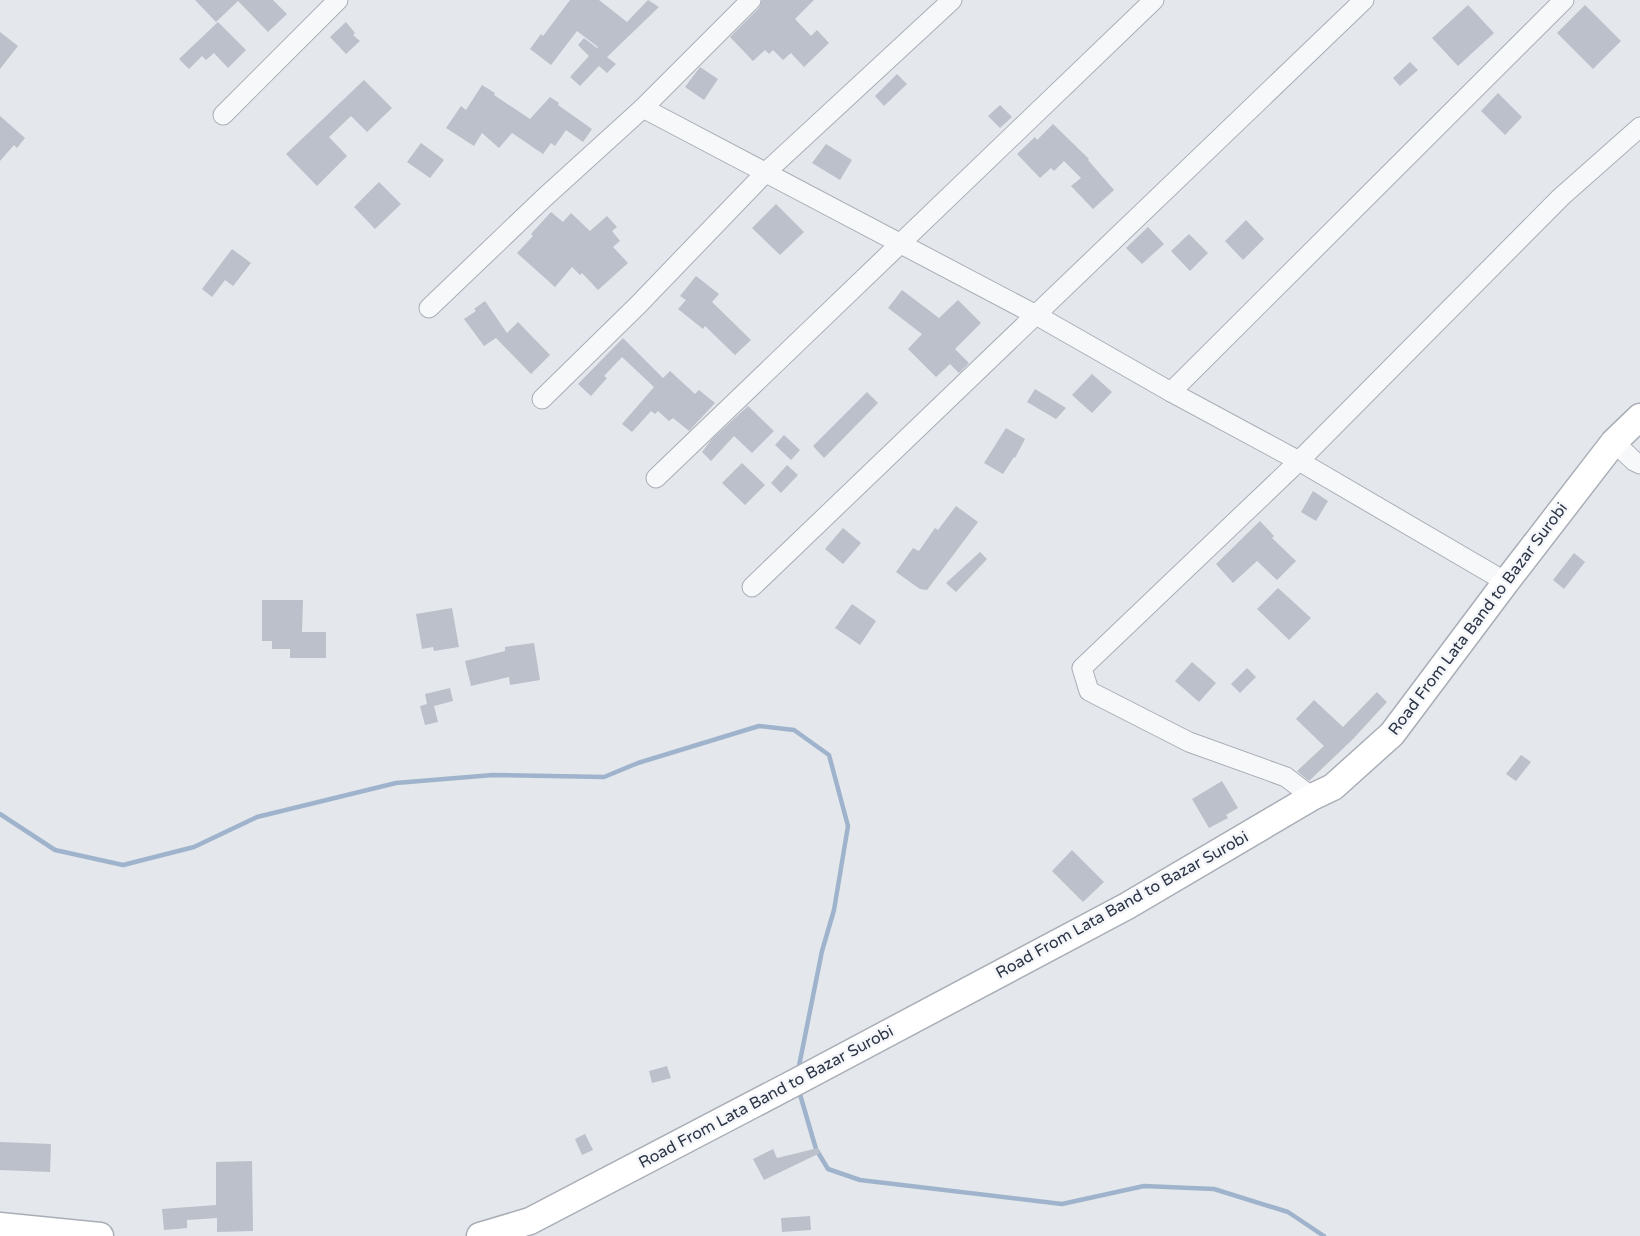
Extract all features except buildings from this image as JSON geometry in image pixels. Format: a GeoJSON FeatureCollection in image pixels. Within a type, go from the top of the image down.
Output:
{"type":"FeatureCollection","features":[{"type":"Feature","properties":{"kind":"main road","name":"Road From Lata Band to Bazar Surobi"},"geometry":{"type":"LineString","coordinates":[[480,1236],[530,1221],[796,1082],[1127,906],[1333,786],[1392,734],[1614,442],[1640,417]]}},
{"type":"Feature","properties":{"kind":"main road"},"geometry":{"type":"LineString","coordinates":[[0,1226],[54,1233],[100,1236]]}},
{"type":"Feature","properties":{"kind":"street"},"geometry":{"type":"LineString","coordinates":[[222,115],[338,0]]}},
{"type":"Feature","properties":{"kind":"street"},"geometry":{"type":"LineString","coordinates":[[429,308],[545,197],[642,108],[752,0]]}},
{"type":"Feature","properties":{"kind":"street"},"geometry":{"type":"LineString","coordinates":[[542,399],[638,305],[766,172],[952,0]]}},
{"type":"Feature","properties":{"kind":"street"},"geometry":{"type":"LineString","coordinates":[[656,478],[1154,0]]}},
{"type":"Feature","properties":{"kind":"street"},"geometry":{"type":"LineString","coordinates":[[752,587],[1364,0]]}},
{"type":"Feature","properties":{"kind":"street"},"geometry":{"type":"LineString","coordinates":[[1171,392],[1564,0]]}},
{"type":"Feature","properties":{"kind":"street"},"geometry":{"type":"LineString","coordinates":[[642,108],[1036,315],[1171,392],[1299,461],[1506,582]]}},
{"type":"Feature","properties":{"kind":"street"},"geometry":{"type":"LineString","coordinates":[[1312,797],[1286,776],[1189,742],[1089,691],[1082,668],[1299,461],[1561,197],[1640,127]]}},
{"type":"Feature","properties":{"kind":"street"},"geometry":{"type":"LineString","coordinates":[[1614,442],[1634,461],[1640,464]]}},
{"type":"Feature","properties":{"kind":"waterway"},"geometry":{"type":"LineString","coordinates":[[0,814],[55,850],[123,865],[194,847],[257,817],[396,783],[493,775],[604,777],[638,763],[759,726],[794,730],[829,755],[848,826],[834,910],[822,951],[798,1071]]}},
{"type":"Feature","properties":{"kind":"waterway"},"geometry":{"type":"LineString","coordinates":[[799,1091],[816,1149],[828,1169],[860,1180],[1062,1204],[1144,1186],[1214,1189],[1288,1212],[1324,1236]]}}]}
